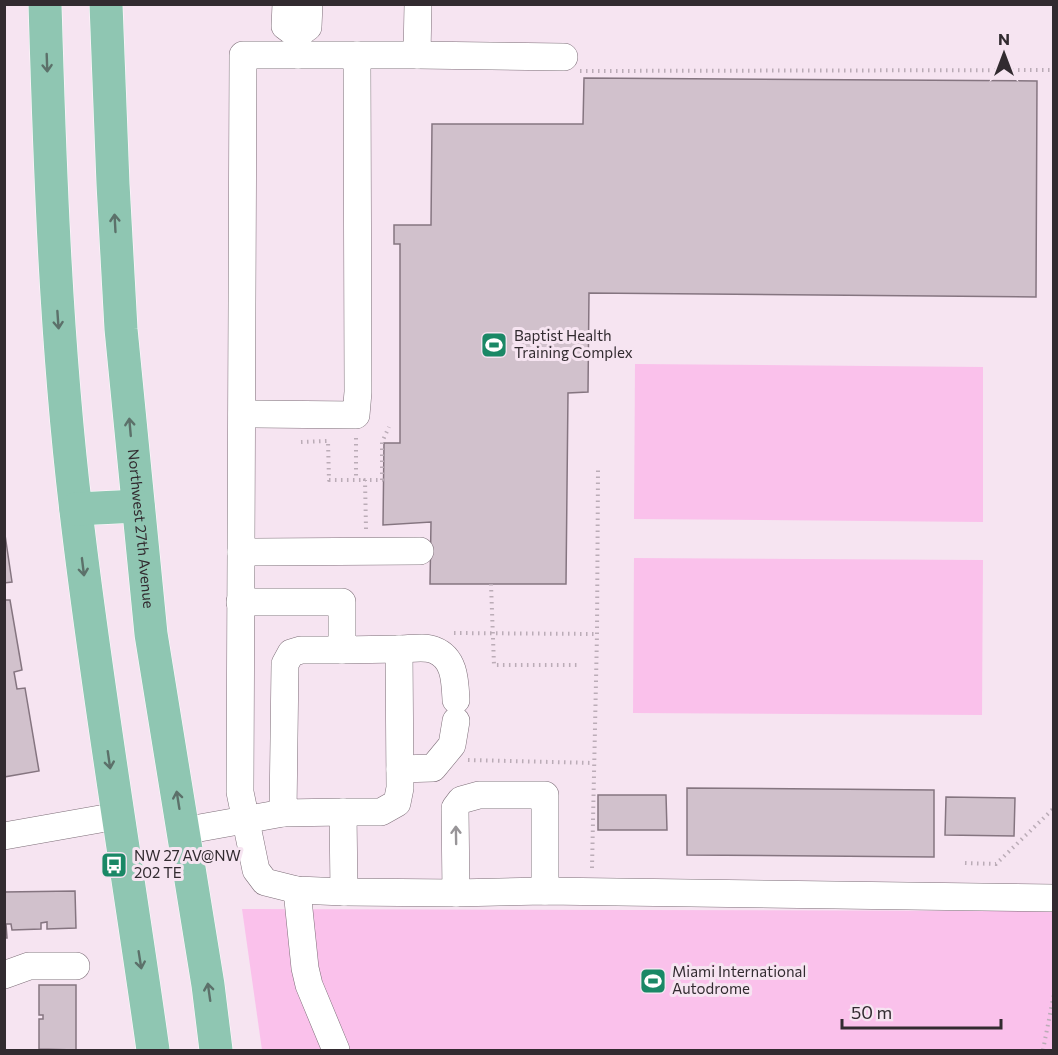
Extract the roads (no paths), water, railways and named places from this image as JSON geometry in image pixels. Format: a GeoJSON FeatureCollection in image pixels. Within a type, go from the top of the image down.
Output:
{"type":"FeatureCollection","features":[{"type":"Feature","properties":{"kind":"main road"},"geometry":{"type":"LineString","coordinates":[[45,4],[52,231],[62,372],[76,509],[96,671],[153,1050]]}},
{"type":"Feature","properties":{"kind":"main road","name":"Northwest 27th Avenue"},"geometry":{"type":"LineString","coordinates":[[106,4],[112,184],[121,330],[151,634],[216,1050]]}},
{"type":"Feature","properties":{"kind":"main road"},"geometry":{"type":"LineString","coordinates":[[76,509],[138,506]]}},
{"type":"Feature","properties":{"kind":"street"},"geometry":{"type":"LineString","coordinates":[[286,4],[285,26],[298,45]]}},
{"type":"Feature","properties":{"kind":"street"},"geometry":{"type":"LineString","coordinates":[[298,45],[308,27],[309,4]]}},
{"type":"Feature","properties":{"kind":"street"},"geometry":{"type":"LineString","coordinates":[[417,4],[417,55]]}},
{"type":"Feature","properties":{"kind":"street"},"geometry":{"type":"LineString","coordinates":[[570,64],[417,55],[357,55],[298,45],[243,55],[240,792],[256,870],[265,882],[297,890],[344,892],[545,891],[1053,898]]}},
{"type":"Feature","properties":{"kind":"street"},"geometry":{"type":"LineString","coordinates":[[242,414],[356,415],[357,55]]}},
{"type":"Feature","properties":{"kind":"street"},"geometry":{"type":"LineString","coordinates":[[241,552],[420,551]]}},
{"type":"Feature","properties":{"kind":"street"},"geometry":{"type":"LineString","coordinates":[[240,602],[342,602],[342,650]]}},
{"type":"Feature","properties":{"kind":"street"},"geometry":{"type":"LineString","coordinates":[[283,813],[285,663],[291,653],[301,650],[432,649],[446,658],[455,676],[456,710],[452,745],[433,768],[400,769]]}},
{"type":"Feature","properties":{"kind":"street"},"geometry":{"type":"LineString","coordinates":[[183,831],[283,813],[381,812],[397,803],[400,788],[399,650]]}},
{"type":"Feature","properties":{"kind":"street"},"geometry":{"type":"LineString","coordinates":[[456,893],[455,808],[461,800],[479,795],[545,795],[545,891]]}},
{"type":"Feature","properties":{"kind":"street"},"geometry":{"type":"LineString","coordinates":[[343,812],[344,892]]}},
{"type":"Feature","properties":{"kind":"street"},"geometry":{"type":"LineString","coordinates":[[4,837],[117,816]]}},
{"type":"Feature","properties":{"kind":"street"},"geometry":{"type":"LineString","coordinates":[[297,890],[302,951],[307,976],[336,1050]]}},
{"type":"Feature","properties":{"kind":"street"},"geometry":{"type":"LineString","coordinates":[[4,975],[29,966],[76,966]]}},
{"type":"Feature","properties":{"kind":"place","name":"Baptist Health Training Complex"},"geometry":{"type":"Point","coordinates":[494,345]}},
{"type":"Feature","properties":{"kind":"place","name":"NW 27 AV@NW 202 TE"},"geometry":{"type":"Point","coordinates":[114,865]}},
{"type":"Feature","properties":{"kind":"place","name":"Miami International Autodrome"},"geometry":{"type":"Point","coordinates":[653,981]}}]}
